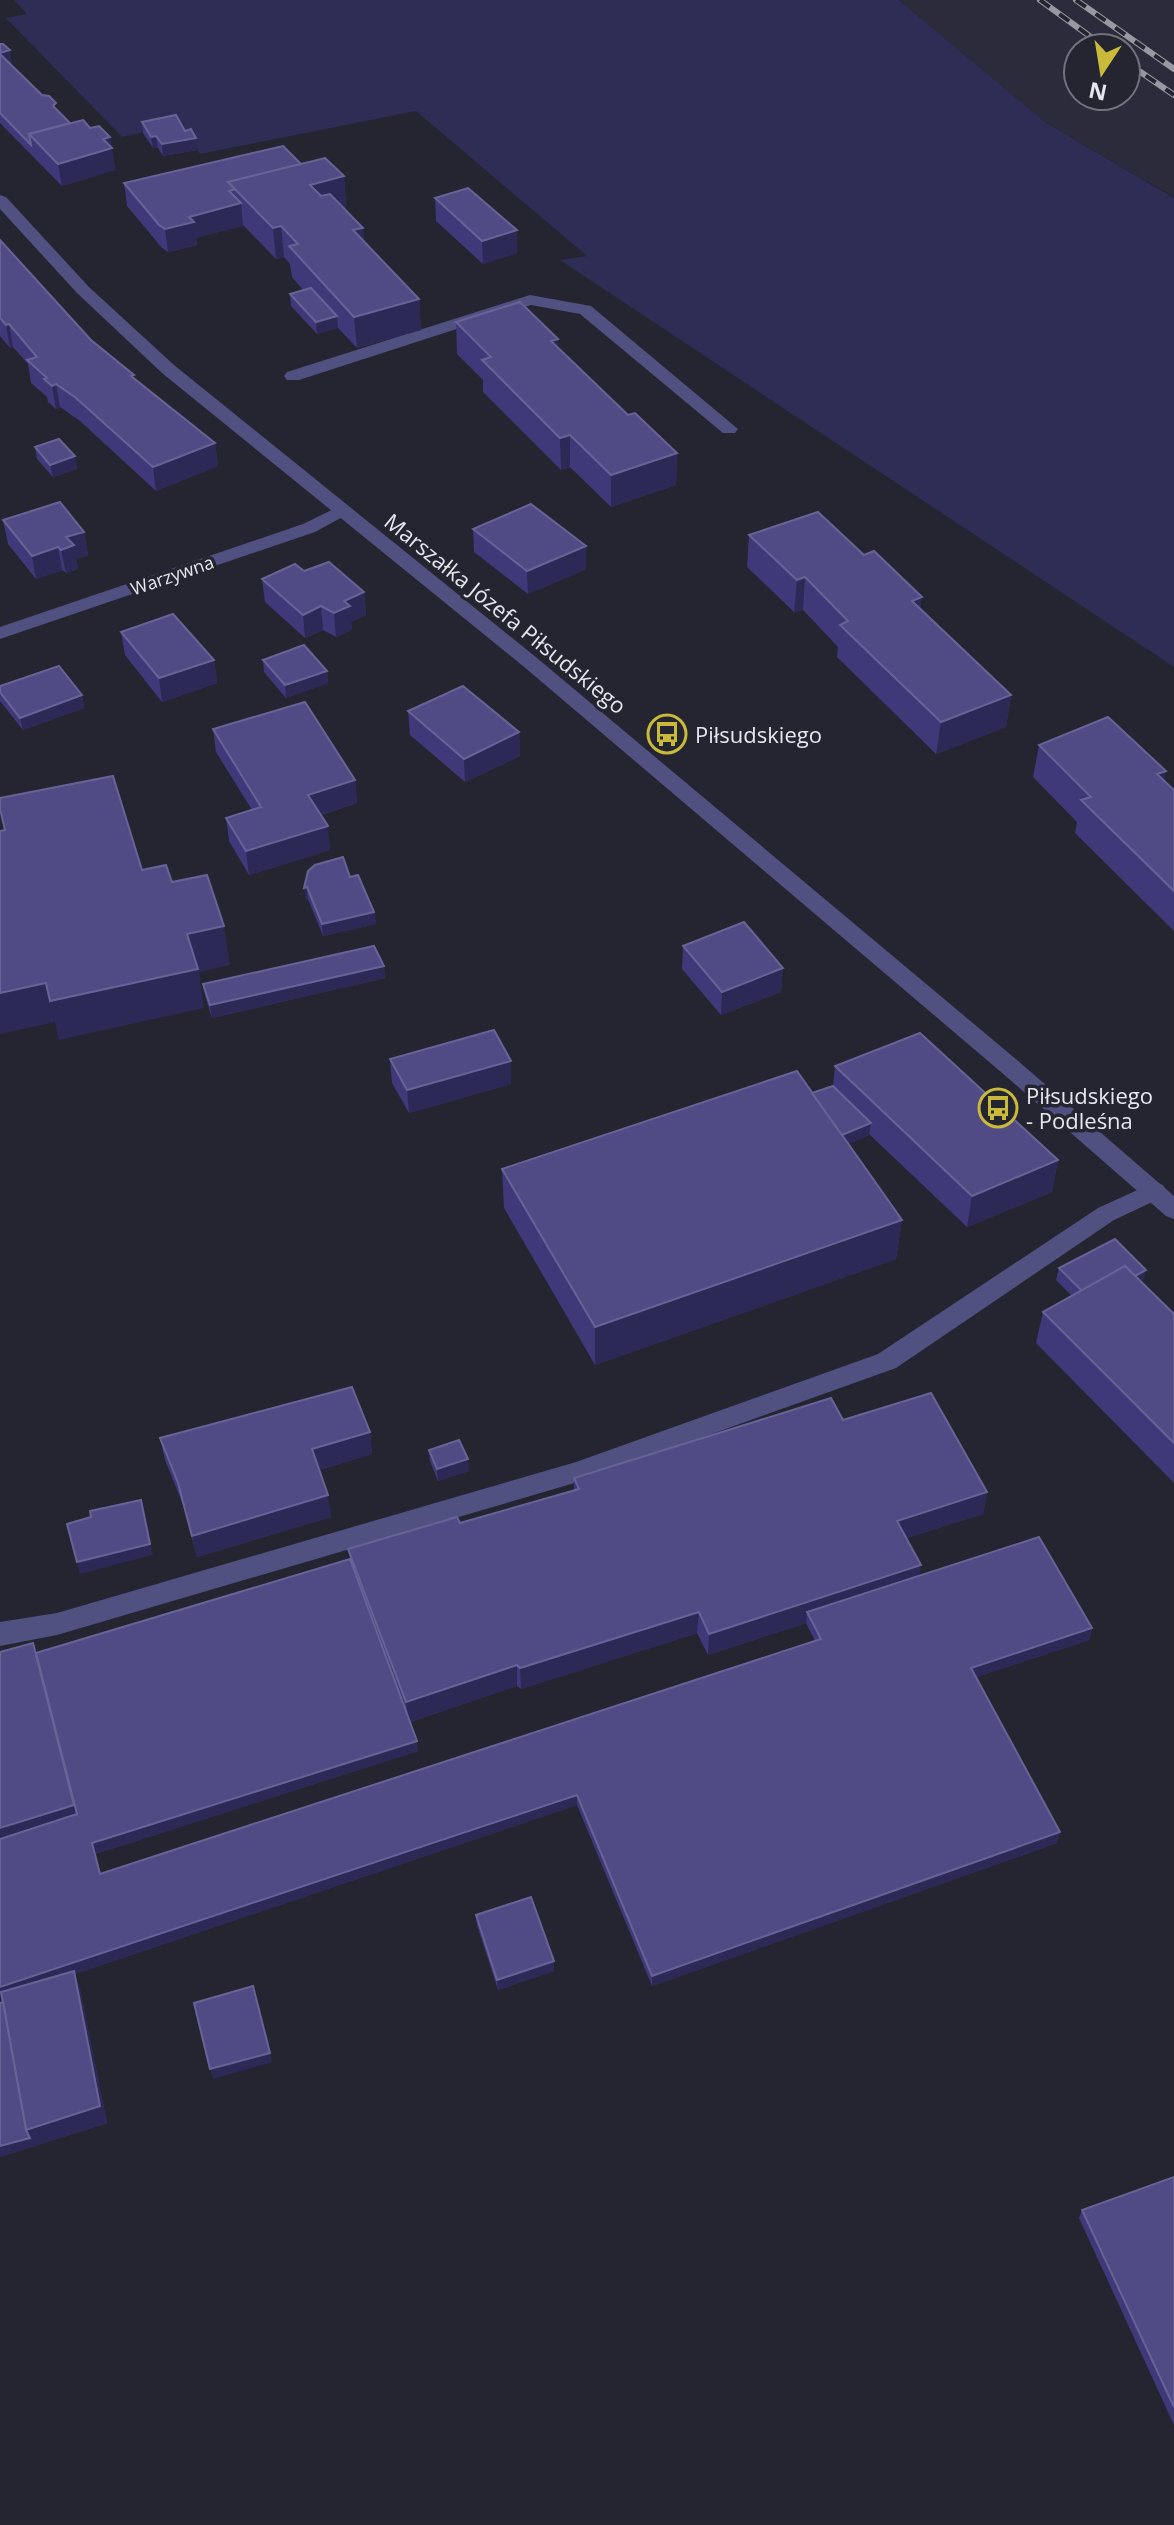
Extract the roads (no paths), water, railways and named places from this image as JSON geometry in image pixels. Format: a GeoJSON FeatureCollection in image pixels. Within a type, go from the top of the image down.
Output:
{"type":"FeatureCollection","features":[{"type":"Feature","properties":{"kind":"street","name":"Marszałka Józefa Piłsudskiego"},"geometry":{"type":"LineString","coordinates":[[0,200],[83,290],[168,369],[530,662],[1174,1210]]}},
{"type":"Feature","properties":{"kind":"street"},"geometry":{"type":"LineString","coordinates":[[293,376],[530,300],[585,310],[729,429]]}},
{"type":"Feature","properties":{"kind":"street","name":"Warzywna"},"geometry":{"type":"LineString","coordinates":[[0,633],[309,528],[342,510]]}},
{"type":"Feature","properties":{"kind":"street"},"geometry":{"type":"LineString","coordinates":[[0,1634],[57,1624],[578,1472],[887,1361],[1106,1214],[1155,1191]]}},
{"type":"Feature","properties":{"kind":"railway"},"geometry":{"type":"LineString","coordinates":[[1040,0],[1084,32]]}},
{"type":"Feature","properties":{"kind":"railway"},"geometry":{"type":"LineString","coordinates":[[1076,0],[1174,69]]}},
{"type":"Feature","properties":{"kind":"railway"},"geometry":{"type":"LineString","coordinates":[[1142,73],[1174,95]]}},
{"type":"Feature","properties":{"kind":"place","name":"Piłsudskiego"},"geometry":{"type":"Point","coordinates":[667,734]}},
{"type":"Feature","properties":{"kind":"place","name":"Piłsudskiego - Podleśna"},"geometry":{"type":"Point","coordinates":[998,1108]}}]}
